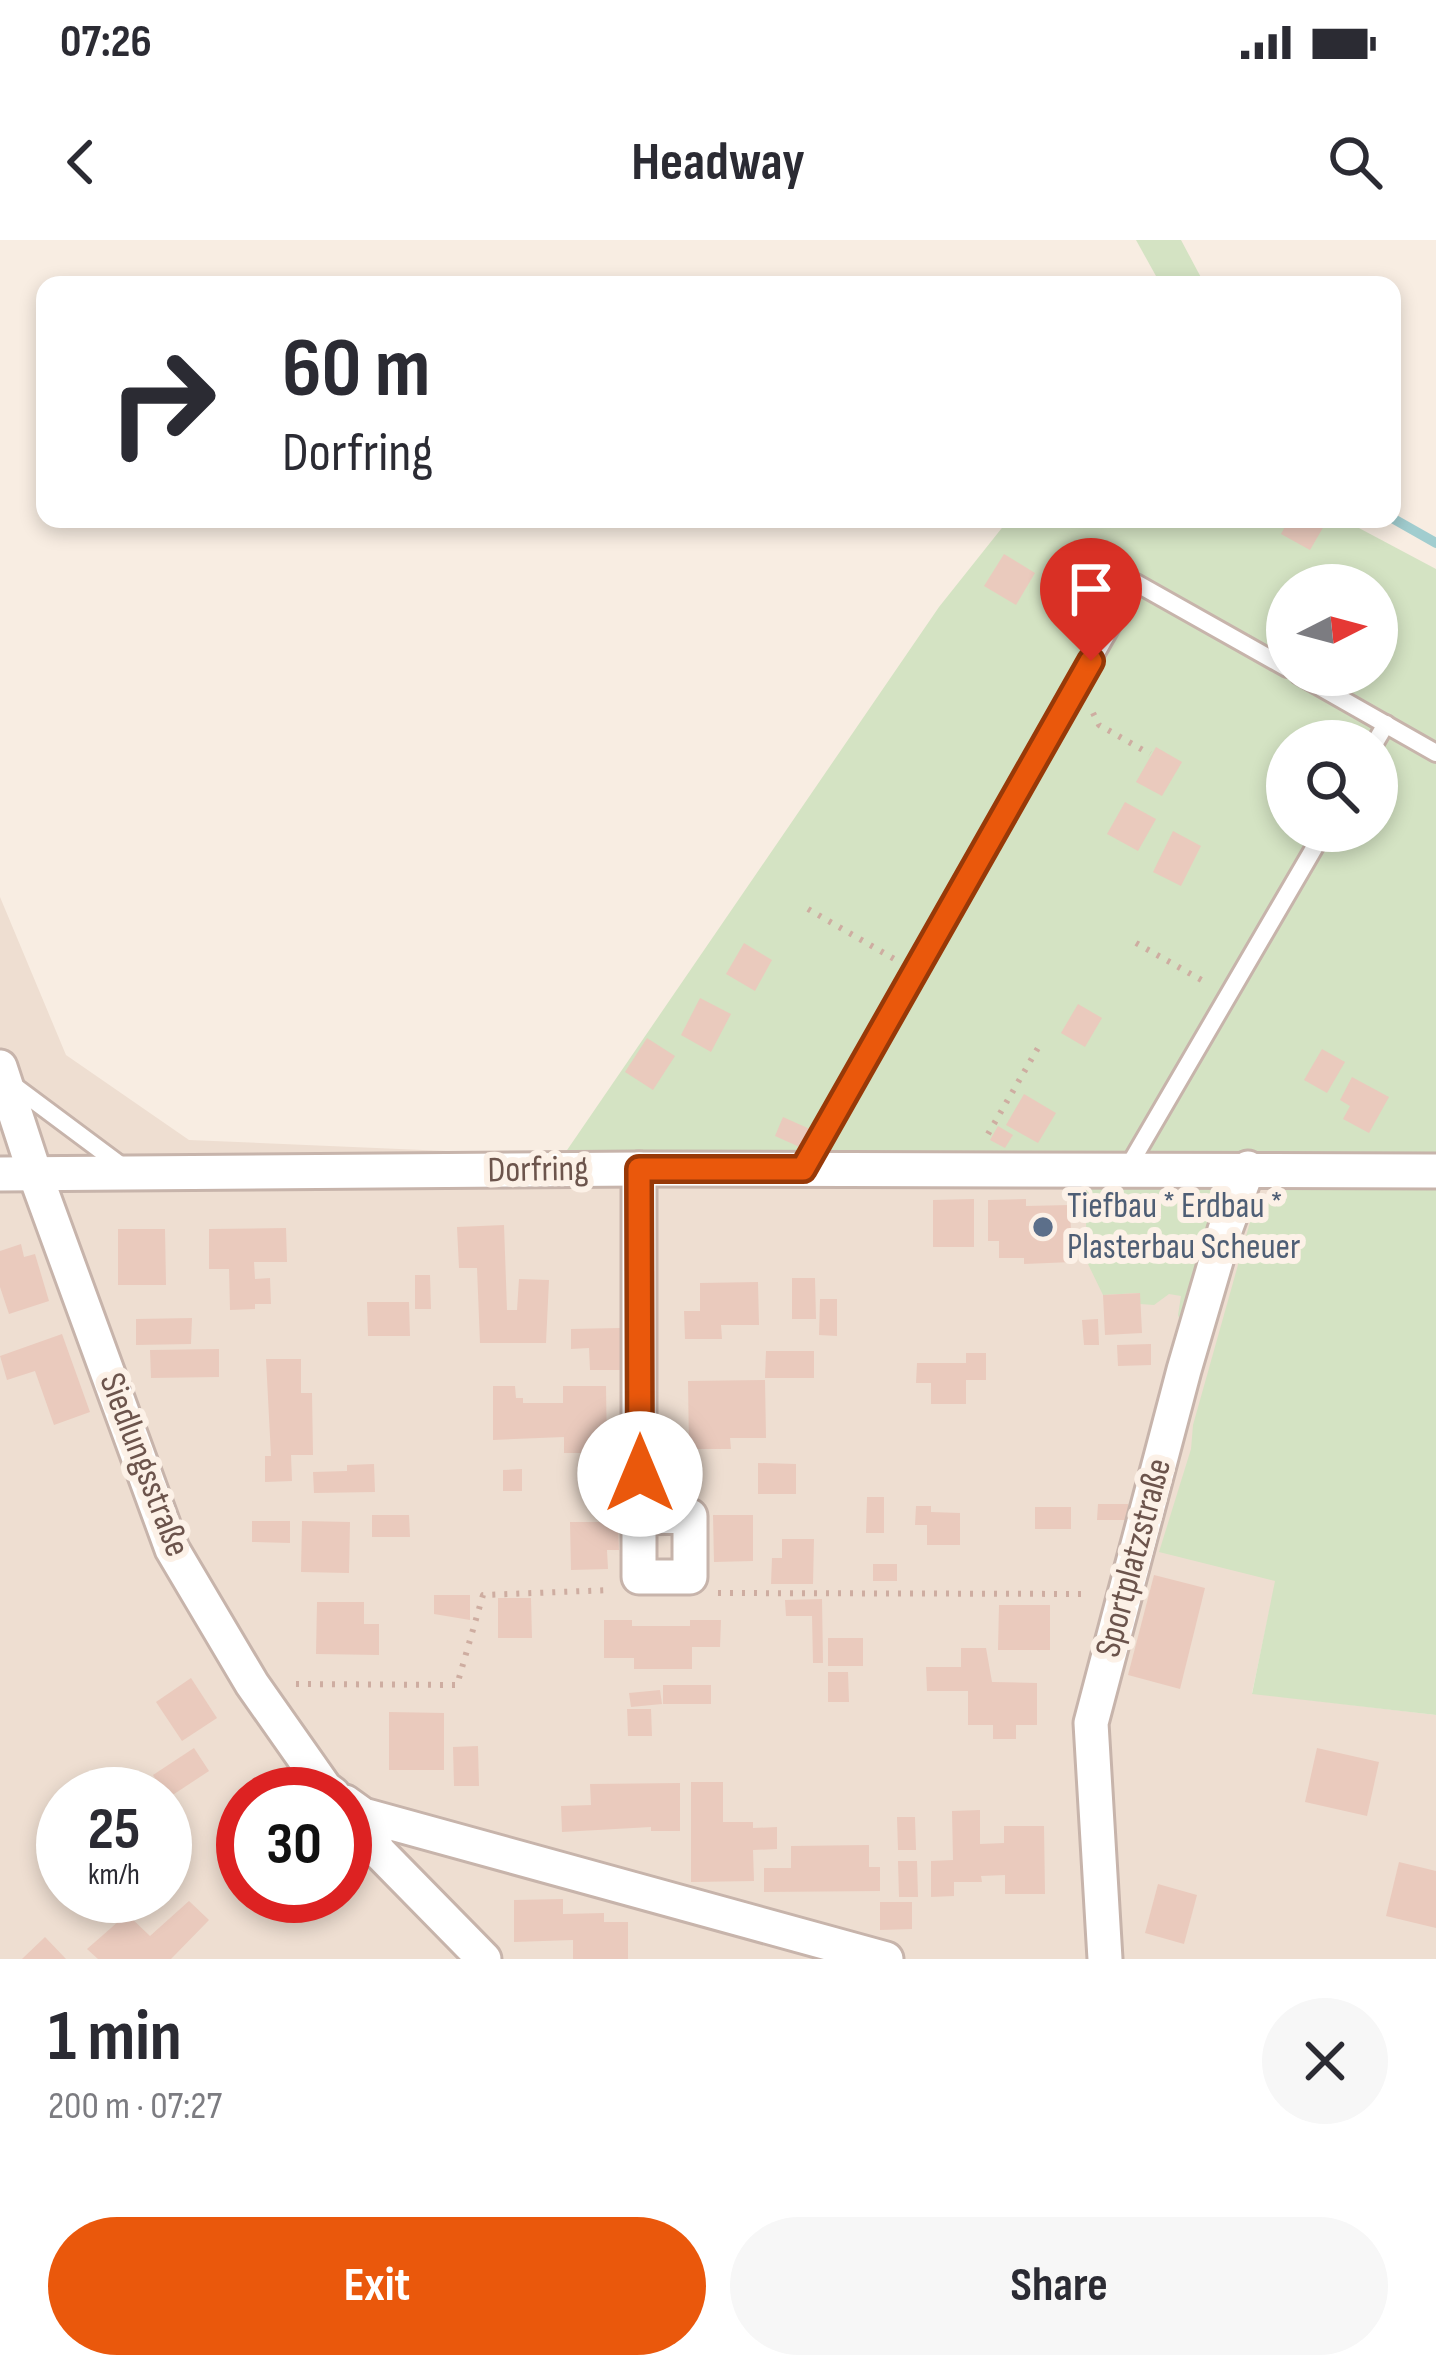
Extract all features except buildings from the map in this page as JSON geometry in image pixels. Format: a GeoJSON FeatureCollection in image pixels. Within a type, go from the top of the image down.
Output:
{"type":"FeatureCollection","features":[{"type":"Feature","properties":{"kind":"street","name":"Siedlungsstraße"},"geometry":{"type":"LineString","coordinates":[[2,1072],[172,1549],[252,1684],[310,1767]]}},
{"type":"Feature","properties":{"kind":"street","name":"Dorfring"},"geometry":{"type":"LineString","coordinates":[[0,1174],[1248,1168],[1436,1172]]}},
{"type":"Feature","properties":{"kind":"street","name":"Sportplatzstraße"},"geometry":{"type":"LineString","coordinates":[[1105,1959],[1091,1723],[1225,1230],[1248,1168]]}},
{"type":"Feature","properties":{"kind":"street"},"geometry":{"type":"LineString","coordinates":[[639,1169],[639,1577],[690,1577],[690,1516],[640,1517]]}},
{"type":"Feature","properties":{"kind":"street"},"geometry":{"type":"LineString","coordinates":[[372,1814],[886,1959]]}},
{"type":"Feature","properties":{"kind":"street"},"geometry":{"type":"LineString","coordinates":[[372,1840],[484,1959]]}},
{"type":"Feature","properties":{"kind":"lane"},"geometry":{"type":"LineString","coordinates":[[803,1169],[1136,583],[1266,656]]}},
{"type":"Feature","properties":{"kind":"lane"},"geometry":{"type":"LineString","coordinates":[[1329,696],[1363,720]]}},
{"type":"Feature","properties":{"kind":"lane"},"geometry":{"type":"LineString","coordinates":[[1398,739],[1436,753]]}},
{"type":"Feature","properties":{"kind":"lane"},"geometry":{"type":"LineString","coordinates":[[1127,1169],[1312,852]]}},
{"type":"Feature","properties":{"kind":"lane"},"geometry":{"type":"LineString","coordinates":[[2,1072],[132,1174]]}},
{"type":"Feature","properties":{"kind":"path"},"geometry":{"type":"LineString","coordinates":[[1068,700],[1093,713],[1099,725],[1150,754]]}},
{"type":"Feature","properties":{"kind":"path"},"geometry":{"type":"LineString","coordinates":[[808,909],[915,971]]}},
{"type":"Feature","properties":{"kind":"path"},"geometry":{"type":"LineString","coordinates":[[1136,943],[1228,996]]}},
{"type":"Feature","properties":{"kind":"path"},"geometry":{"type":"LineString","coordinates":[[968,1169],[1042,1041]]}},
{"type":"Feature","properties":{"kind":"path"},"geometry":{"type":"LineString","coordinates":[[252,1684],[458,1685],[483,1595],[627,1590],[639,1577]]}},
{"type":"Feature","properties":{"kind":"path"},"geometry":{"type":"LineString","coordinates":[[690,1577],[695,1593],[1123,1594]]}},
{"type":"Feature","properties":{"kind":"shaded area"},"geometry":{"type":"Polygon","coordinates":[[[0,897],[66,1055],[189,1140],[563,1156],[1280,1162],[1276,1580],[1252,1693],[1436,1715],[1436,1959],[0,1959],[0,897]]]}},
{"type":"Feature","properties":{"kind":"green space"},"geometry":{"type":"Polygon","coordinates":[[[1136,240],[1181,240],[1200,276],[1156,276],[1136,240]]]}},
{"type":"Feature","properties":{"kind":"green space"},"geometry":{"type":"Polygon","coordinates":[[[1002,528],[1359,528],[1436,569],[1436,1715],[1252,1694],[1275,1581],[1159,1552],[1254,1208],[1271,1192],[1280,1164],[563,1156],[939,607],[1002,528]]]}},
{"type":"Feature","properties":{"kind":"green space"},"geometry":{"type":"Polygon","coordinates":[[[1085,1181],[1216,1185],[1221,1197],[1182,1326],[1178,1315],[1181,1296],[1169,1294],[1154,1305],[1140,1304],[1139,1293],[1103,1295],[1087,1262],[1085,1181]]]}},
{"type":"Feature","properties":{"kind":"waterway"},"geometry":{"type":"LineString","coordinates":[[1401,523],[1436,543]]}},
{"type":"Feature","properties":{"kind":"place","name":"Tiefbau * Erdbau * Plasterbau Scheuer"},"geometry":{"type":"Point","coordinates":[1043,1227]}},
{"type":"Feature","properties":{"kind":"route"},"geometry":{"type":"LineString","coordinates":[[640,1474],[639,1169],[803,1169],[1091,661]]}}]}
